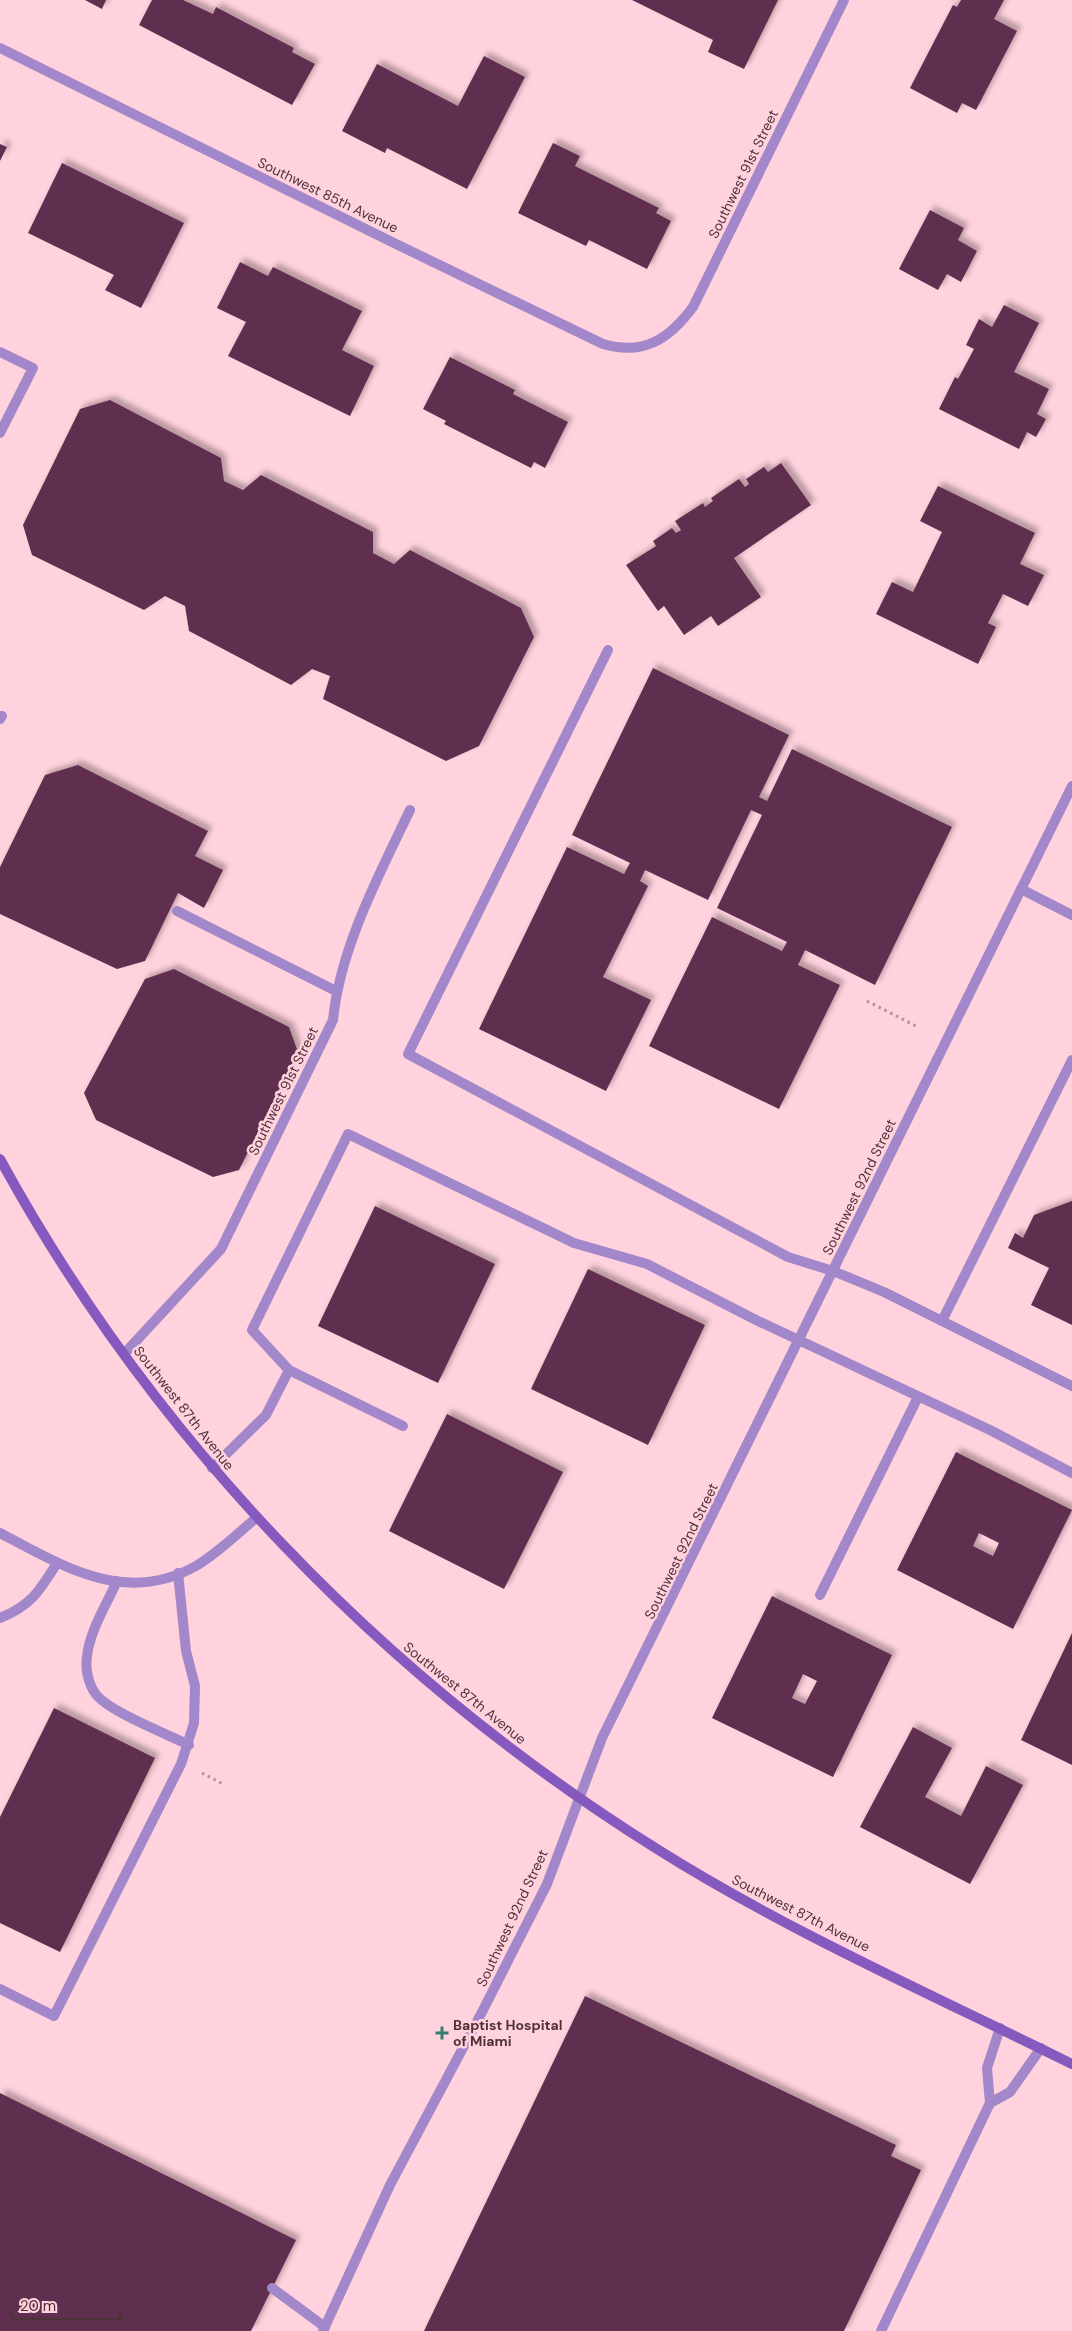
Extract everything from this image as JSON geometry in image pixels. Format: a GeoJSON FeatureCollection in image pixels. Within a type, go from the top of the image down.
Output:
{"type":"FeatureCollection","features":[{"type":"Feature","properties":{"kind":"main road","name":"Southwest 87th Avenue"},"geometry":{"type":"LineString","coordinates":[[0,1159],[58,1255],[124,1354],[212,1468],[256,1518],[404,1663],[481,1725],[579,1798],[658,1850],[730,1892],[843,1951],[1072,2064]]}},
{"type":"Feature","properties":{"kind":"street","name":"Southwest 91st Street"},"geometry":{"type":"LineString","coordinates":[[648,346],[676,326],[693,306],[844,0]]}},
{"type":"Feature","properties":{"kind":"street","name":"Southwest 85th Avenue"},"geometry":{"type":"LineString","coordinates":[[0,48],[603,344],[633,348],[648,346]]}},
{"type":"Feature","properties":{"kind":"street"},"geometry":{"type":"LineString","coordinates":[[0,352],[34,368],[0,433]]}},
{"type":"Feature","properties":{"kind":"street"},"geometry":{"type":"LineString","coordinates":[[608,650],[408,1054],[788,1257],[833,1271],[884,1292],[1072,1386]]}},
{"type":"Feature","properties":{"kind":"street","name":"Southwest 92nd Street"},"geometry":{"type":"LineString","coordinates":[[324,2329],[390,2185],[481,2014],[547,1884],[602,1738],[1072,786]]}},
{"type":"Feature","properties":{"kind":"street","name":"Southwest 91st Street"},"geometry":{"type":"LineString","coordinates":[[124,1354],[220,1249],[333,1020],[336,991],[369,896],[410,810]]}},
{"type":"Feature","properties":{"kind":"street"},"geometry":{"type":"LineString","coordinates":[[1022,889],[1072,915]]}},
{"type":"Feature","properties":{"kind":"street"},"geometry":{"type":"LineString","coordinates":[[176,911],[336,991]]}},
{"type":"Feature","properties":{"kind":"street"},"geometry":{"type":"LineString","coordinates":[[942,1321],[1072,1060]]}},
{"type":"Feature","properties":{"kind":"street"},"geometry":{"type":"LineString","coordinates":[[403,1426],[289,1370],[252,1330],[348,1134],[574,1243],[647,1264],[756,1320],[1072,1473]]}},
{"type":"Feature","properties":{"kind":"street"},"geometry":{"type":"LineString","coordinates":[[212,1468],[266,1415],[289,1370]]}},
{"type":"Feature","properties":{"kind":"street"},"geometry":{"type":"LineString","coordinates":[[820,1595],[918,1397]]}},
{"type":"Feature","properties":{"kind":"street"},"geometry":{"type":"LineString","coordinates":[[0,1534],[57,1563],[88,1576],[117,1581],[147,1581],[178,1574],[212,1556],[256,1518]]}},
{"type":"Feature","properties":{"kind":"street"},"geometry":{"type":"LineString","coordinates":[[0,1618],[14,1612],[35,1597],[57,1563]]}},
{"type":"Feature","properties":{"kind":"street"},"geometry":{"type":"LineString","coordinates":[[0,1989],[54,2016],[189,1745],[194,1723],[195,1686],[186,1651],[178,1574]]}},
{"type":"Feature","properties":{"kind":"street"},"geometry":{"type":"LineString","coordinates":[[117,1581],[91,1638],[86,1656],[87,1675],[94,1693],[105,1704],[189,1745]]}},
{"type":"Feature","properties":{"kind":"street"},"geometry":{"type":"LineString","coordinates":[[881,2331],[990,2103],[987,2068],[1000,2028]]}},
{"type":"Feature","properties":{"kind":"street"},"geometry":{"type":"LineString","coordinates":[[990,2103],[1010,2092],[1041,2048]]}},
{"type":"Feature","properties":{"kind":"street"},"geometry":{"type":"LineString","coordinates":[[272,2288],[324,2329]]}},
{"type":"Feature","properties":{"kind":"path"},"geometry":{"type":"LineString","coordinates":[[867,1001],[916,1026]]}},
{"type":"Feature","properties":{"kind":"path"},"geometry":{"type":"LineString","coordinates":[[199,1772],[225,1785]]}},
{"type":"Feature","properties":{"kind":"building"},"geometry":{"type":"Polygon","coordinates":[[[85,0],[106,0],[102,9],[85,0]]]}},
{"type":"Feature","properties":{"kind":"building"},"geometry":{"type":"Polygon","coordinates":[[[152,0],[183,0],[213,14],[216,7],[294,48],[292,52],[315,64],[292,105],[139,25],[152,0]]]}},
{"type":"Feature","properties":{"kind":"building"},"geometry":{"type":"Polygon","coordinates":[[[632,0],[778,0],[744,69],[708,52],[713,40],[632,0]]]}},
{"type":"Feature","properties":{"kind":"building"},"geometry":{"type":"Polygon","coordinates":[[[961,0],[1004,0],[994,19],[1017,31],[976,110],[962,103],[957,113],[910,88],[953,5],[957,7],[961,0]]]}},
{"type":"Feature","properties":{"kind":"building"},"geometry":{"type":"Polygon","coordinates":[[[484,56],[525,77],[467,189],[387,148],[385,153],[342,131],[377,64],[458,106],[484,56]]]}},
{"type":"Feature","properties":{"kind":"building"},"geometry":{"type":"Polygon","coordinates":[[[553,143],[580,156],[575,166],[659,208],[656,213],[671,221],[647,269],[589,240],[586,246],[518,213],[553,143]]]}},
{"type":"Feature","properties":{"kind":"building"},"geometry":{"type":"Polygon","coordinates":[[[0,144],[7,147],[0,161],[0,144]]]}},
{"type":"Feature","properties":{"kind":"building"},"geometry":{"type":"Polygon","coordinates":[[[62,163],[184,223],[141,308],[105,290],[114,275],[28,233],[62,163]]]}},
{"type":"Feature","properties":{"kind":"building"},"geometry":{"type":"Polygon","coordinates":[[[930,210],[964,228],[958,240],[977,251],[961,282],[947,274],[938,290],[899,269],[930,210]]]}},
{"type":"Feature","properties":{"kind":"building"},"geometry":{"type":"Polygon","coordinates":[[[240,262],[268,276],[273,267],[362,311],[342,350],[374,366],[350,416],[228,356],[246,322],[217,308],[240,262]]]}},
{"type":"Feature","properties":{"kind":"building"},"geometry":{"type":"Polygon","coordinates":[[[1004,305],[1039,323],[1014,372],[1049,389],[1037,414],[1046,419],[1036,437],[1027,432],[1019,449],[939,409],[955,377],[958,379],[974,349],[966,345],[979,319],[992,327],[1004,305]]]}},
{"type":"Feature","properties":{"kind":"building"},"geometry":{"type":"Polygon","coordinates":[[[450,357],[515,390],[513,394],[568,422],[545,468],[534,462],[531,468],[444,424],[446,421],[423,409],[450,357]]]}},
{"type":"Feature","properties":{"kind":"building"},"geometry":{"type":"Polygon","coordinates":[[[110,400],[221,458],[224,481],[243,490],[261,475],[373,532],[373,553],[394,564],[410,550],[521,608],[534,637],[479,746],[446,761],[323,699],[330,676],[312,669],[291,685],[189,631],[185,606],[165,596],[144,610],[32,555],[23,525],[80,409],[110,400]]]}},
{"type":"Feature","properties":{"kind":"building"},"geometry":{"type":"Polygon","coordinates":[[[781,463],[811,505],[734,558],[761,597],[718,626],[711,616],[684,635],[664,606],[658,611],[626,565],[656,546],[653,541],[672,528],[676,533],[681,530],[675,521],[703,503],[705,507],[713,501],[711,498],[739,479],[745,487],[749,484],[746,479],[764,467],[768,472],[781,463]]]}},
{"type":"Feature","properties":{"kind":"building"},"geometry":{"type":"Polygon","coordinates":[[[938,486],[1035,533],[1020,564],[1044,575],[1028,606],[1003,594],[988,623],[996,627],[978,664],[876,614],[892,582],[913,592],[942,532],[920,521],[938,486]]]}},
{"type":"Feature","properties":{"kind":"building"},"geometry":{"type":"Polygon","coordinates":[[[653,668],[789,735],[759,797],[767,801],[792,749],[952,827],[875,985],[805,950],[798,965],[840,985],[779,1109],[649,1046],[712,917],[782,951],[787,942],[717,908],[762,815],[751,810],[708,900],[645,870],[640,881],[648,886],[603,977],[651,1000],[606,1091],[479,1029],[567,847],[624,874],[630,863],[572,835],[653,668]]]}},
{"type":"Feature","properties":{"kind":"building"},"geometry":{"type":"Polygon","coordinates":[[[78,765],[208,831],[195,856],[223,870],[204,908],[178,893],[145,961],[117,969],[0,914],[0,867],[45,775],[78,765]]]}},
{"type":"Feature","properties":{"kind":"building"},"geometry":{"type":"Polygon","coordinates":[[[174,969],[289,1027],[298,1052],[239,1170],[213,1177],[96,1120],[84,1093],[145,979],[174,969]]]}},
{"type":"Feature","properties":{"kind":"building"},"geometry":{"type":"Polygon","coordinates":[[[1072,1201],[1072,1325],[1031,1305],[1049,1268],[1008,1248],[1015,1233],[1023,1238],[1034,1215],[1072,1201]]]}},
{"type":"Feature","properties":{"kind":"building"},"geometry":{"type":"Polygon","coordinates":[[[375,1206],[495,1264],[438,1383],[318,1326],[375,1206]]]}},
{"type":"Feature","properties":{"kind":"building"},"geometry":{"type":"Polygon","coordinates":[[[588,1269],[705,1325],[648,1445],[531,1389],[588,1269]]]}},
{"type":"Feature","properties":{"kind":"building"},"geometry":{"type":"Polygon","coordinates":[[[447,1414],[563,1472],[504,1589],[389,1531],[447,1414]]]}},
{"type":"Feature","properties":{"kind":"building"},"geometry":{"type":"Polygon","coordinates":[[[956,1452],[1072,1510],[1013,1629],[897,1570],[956,1452]],[[979,1533],[973,1546],[993,1556],[999,1543],[979,1533]]]}},
{"type":"Feature","properties":{"kind":"building"},"geometry":{"type":"Polygon","coordinates":[[[772,1596],[892,1655],[833,1777],[712,1718],[772,1596]],[[803,1674],[792,1698],[805,1704],[817,1681],[803,1674]]]}},
{"type":"Feature","properties":{"kind":"building"},"geometry":{"type":"Polygon","coordinates":[[[1072,1633],[1072,1765],[1021,1740],[1072,1633]]]}},
{"type":"Feature","properties":{"kind":"building"},"geometry":{"type":"Polygon","coordinates":[[[54,1708],[155,1758],[60,1952],[0,1923],[0,1817],[54,1708]]]}},
{"type":"Feature","properties":{"kind":"building"},"geometry":{"type":"Polygon","coordinates":[[[913,1727],[952,1748],[925,1797],[961,1816],[986,1766],[1023,1785],[970,1884],[860,1827],[913,1727]]]}},
{"type":"Feature","properties":{"kind":"building"},"geometry":{"type":"Polygon","coordinates":[[[585,1996],[896,2145],[891,2156],[921,2170],[844,2331],[424,2331],[585,1996]]]}},
{"type":"Feature","properties":{"kind":"building"},"geometry":{"type":"Polygon","coordinates":[[[0,2093],[296,2240],[251,2331],[0,2331],[0,2093]]]}},
{"type":"Feature","properties":{"kind":"place","name":"Baptist Hospital of Miami"},"geometry":{"type":"Point","coordinates":[442,2033]}}]}
